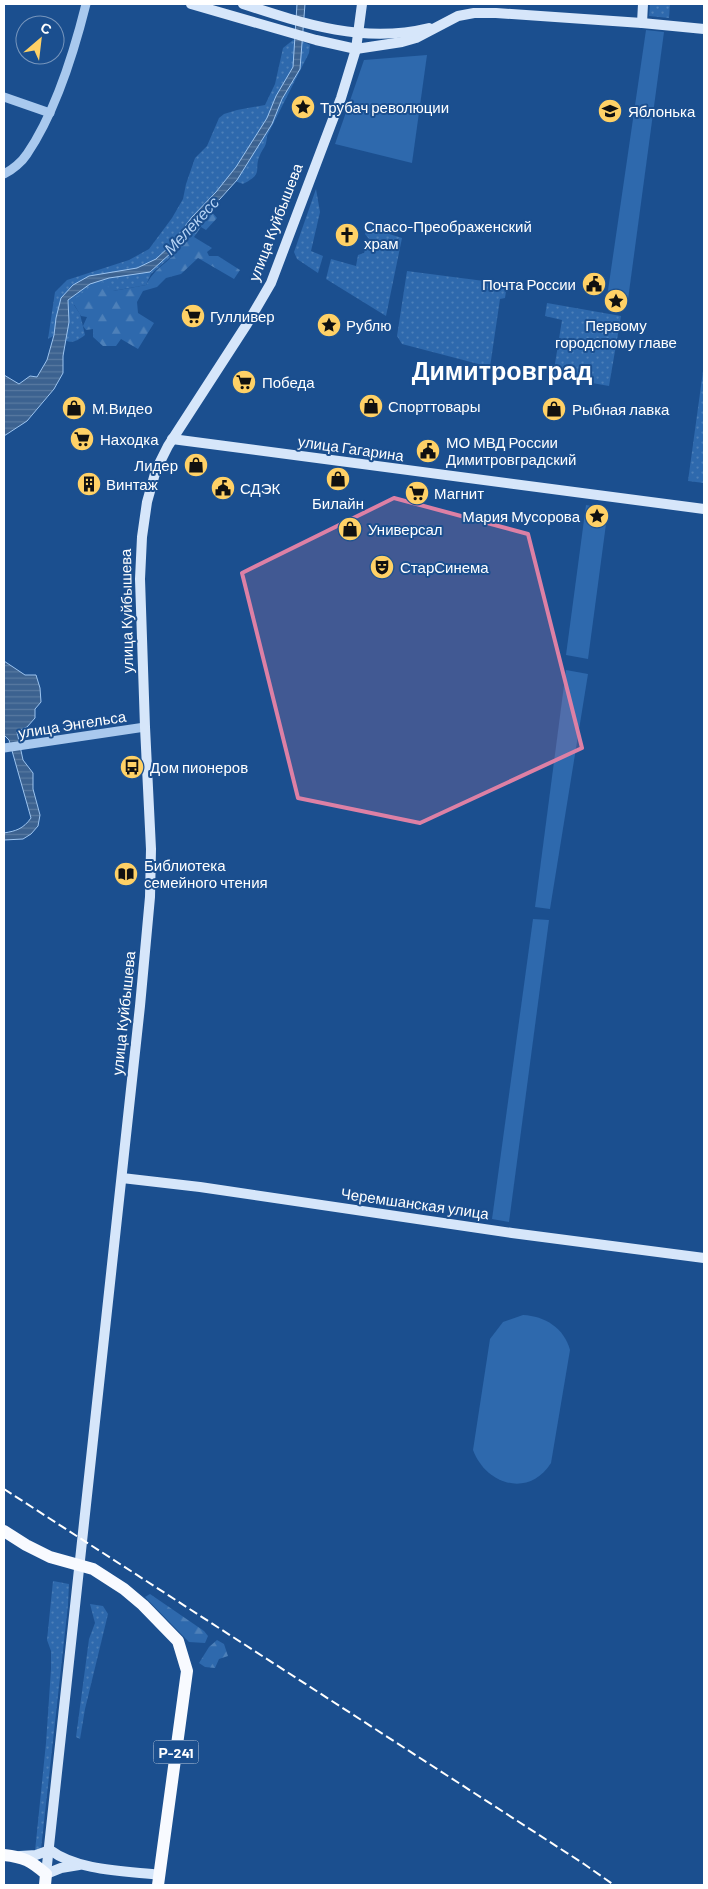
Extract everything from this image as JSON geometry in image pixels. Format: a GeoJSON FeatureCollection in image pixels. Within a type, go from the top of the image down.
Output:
{"type":"FeatureCollection","features":[{"type":"Feature","properties":{"kind":"highway","name":"Р-241"},"geometry":{"type":"LineString","coordinates":[[4,1531],[26,1545],[50,1556],[84,1565],[103,1575],[130,1594],[171,1632],[178,1641],[187,1667],[159,1880]]}},
{"type":"Feature","properties":{"kind":"highway"},"geometry":{"type":"LineString","coordinates":[[4,1855],[20,1856],[29,1860],[46,1880]]}},
{"type":"Feature","properties":{"kind":"main road"},"geometry":{"type":"LineString","coordinates":[[191,4],[311,39],[356,49],[402,42],[426,34],[437,26],[458,16],[496,13],[704,29]]}},
{"type":"Feature","properties":{"kind":"main road"},"geometry":{"type":"LineString","coordinates":[[243,4],[314,26],[358,34],[390,35],[437,26]]}},
{"type":"Feature","properties":{"kind":"main road","name":"улица Куйбышева"},"geometry":{"type":"LineString","coordinates":[[46,1880],[122,1178],[150,898],[151,849],[140,579],[142,537],[147,502],[156,470],[172,439],[268,290],[334,118],[356,49],[362,4]]}},
{"type":"Feature","properties":{"kind":"main road"},"geometry":{"type":"LineString","coordinates":[[642,23],[644,4]]}},
{"type":"Feature","properties":{"kind":"main road","name":"улица Гагарина"},"geometry":{"type":"LineString","coordinates":[[172,439],[704,509]]}},
{"type":"Feature","properties":{"kind":"main road","name":"Черемшанская улица"},"geometry":{"type":"LineString","coordinates":[[122,1178],[200,1187],[512,1233],[704,1258]]}},
{"type":"Feature","properties":{"kind":"main road"},"geometry":{"type":"LineString","coordinates":[[20,1856],[36,1855],[50,1850],[80,1865],[159,1880]]}},
{"type":"Feature","properties":{"kind":"main road"},"geometry":{"type":"LineString","coordinates":[[46,1880],[61,1868],[80,1865]]}},
{"type":"Feature","properties":{"kind":"street"},"geometry":{"type":"LineString","coordinates":[[4,174],[27,156],[50,113],[76,42],[86,4]]}},
{"type":"Feature","properties":{"kind":"street"},"geometry":{"type":"LineString","coordinates":[[4,97],[50,113]]}},
{"type":"Feature","properties":{"kind":"street","name":"улица Энгельса"},"geometry":{"type":"LineString","coordinates":[[4,748],[145,727]]}},
{"type":"Feature","properties":{"kind":"highlighted area"},"geometry":{"type":"Polygon","coordinates":[[[394,498],[528,534],[582,748],[420,823],[298,798],[242,573],[394,498]]]}},
{"type":"Feature","properties":{"kind":"green space"},"geometry":{"type":"Polygon","coordinates":[[[650,4],[670,4],[669,18],[649,16],[650,4]]]}},
{"type":"Feature","properties":{"kind":"green space"},"geometry":{"type":"Polygon","coordinates":[[[646,30],[664,32],[627,307],[606,304],[646,30]]]}},
{"type":"Feature","properties":{"kind":"green space"},"geometry":{"type":"Polygon","coordinates":[[[293,40],[310,45],[309,53],[267,136],[254,177],[243,184],[235,181],[222,194],[211,211],[196,224],[174,254],[151,274],[146,285],[113,291],[74,305],[80,314],[85,335],[73,342],[55,335],[48,339],[55,292],[67,280],[129,260],[149,249],[172,218],[183,199],[195,158],[207,146],[219,118],[224,114],[237,110],[265,105],[275,84],[283,48],[293,40]]]}},
{"type":"Feature","properties":{"kind":"green space"},"geometry":{"type":"Polygon","coordinates":[[[427,55],[412,163],[335,144],[364,60],[427,55]]]}},
{"type":"Feature","properties":{"kind":"green space"},"geometry":{"type":"Polygon","coordinates":[[[316,189],[320,212],[311,251],[323,256],[318,273],[297,259],[294,252],[316,189]]]}},
{"type":"Feature","properties":{"kind":"green space"},"geometry":{"type":"Polygon","coordinates":[[[211,211],[217,218],[206,230],[201,227],[194,237],[212,248],[207,252],[209,256],[218,256],[240,270],[234,279],[198,258],[181,274],[166,278],[157,287],[143,291],[137,302],[138,313],[154,323],[138,349],[121,339],[116,346],[103,346],[93,337],[93,329],[86,330],[83,326],[87,317],[81,316],[72,301],[91,286],[103,282],[113,291],[146,285],[211,211]]]}},
{"type":"Feature","properties":{"kind":"green space"},"geometry":{"type":"Polygon","coordinates":[[[367,227],[402,238],[386,316],[326,279],[331,259],[356,266],[358,255],[364,253],[369,239],[365,234],[367,227]]]}},
{"type":"Feature","properties":{"kind":"green space"},"geometry":{"type":"Polygon","coordinates":[[[407,271],[507,284],[505,298],[500,299],[490,367],[402,344],[397,336],[407,271]]]}},
{"type":"Feature","properties":{"kind":"green space"},"geometry":{"type":"Polygon","coordinates":[[[547,303],[621,316],[609,386],[553,376],[562,320],[545,316],[547,303]]]}},
{"type":"Feature","properties":{"kind":"green space"},"geometry":{"type":"Polygon","coordinates":[[[704,364],[704,483],[688,481],[704,364]]]}},
{"type":"Feature","properties":{"kind":"green space"},"geometry":{"type":"Polygon","coordinates":[[[586,505],[608,509],[588,659],[566,655],[586,505]]]}},
{"type":"Feature","properties":{"kind":"green space"},"geometry":{"type":"Polygon","coordinates":[[[566,670],[588,674],[550,909],[535,907],[566,670]]]}},
{"type":"Feature","properties":{"kind":"green space"},"geometry":{"type":"Polygon","coordinates":[[[533,919],[549,920],[509,1222],[492,1219],[533,919]]]}},
{"type":"Feature","properties":{"kind":"green space"},"geometry":{"type":"Polygon","coordinates":[[[523,1315],[539,1318],[552,1325],[563,1335],[570,1350],[551,1463],[542,1474],[531,1481],[509,1483],[498,1479],[488,1472],[479,1462],[473,1450],[490,1339],[503,1322],[523,1315]]]}},
{"type":"Feature","properties":{"kind":"green space"},"geometry":{"type":"Polygon","coordinates":[[[53,1581],[69,1584],[68,1605],[41,1849],[35,1851],[51,1669],[51,1651],[47,1640],[53,1581]]]}},
{"type":"Feature","properties":{"kind":"green space"},"geometry":{"type":"Polygon","coordinates":[[[150,1594],[204,1631],[208,1636],[205,1643],[189,1642],[145,1597],[150,1594]]]}},
{"type":"Feature","properties":{"kind":"green space"},"geometry":{"type":"Polygon","coordinates":[[[90,1604],[103,1606],[108,1614],[85,1709],[80,1739],[76,1737],[89,1639],[95,1623],[90,1604]]]}},
{"type":"Feature","properties":{"kind":"green space"},"geometry":{"type":"Polygon","coordinates":[[[217,1640],[224,1644],[228,1656],[219,1659],[215,1668],[205,1667],[199,1663],[209,1647],[217,1640]]]}},
{"type":"Feature","properties":{"kind":"water","name":"Мелекесс"},"geometry":{"type":"Polygon","coordinates":[[[297,4],[305,4],[300,69],[282,99],[272,124],[237,180],[190,227],[172,252],[150,272],[109,278],[90,284],[68,300],[69,322],[63,356],[63,373],[54,389],[27,421],[4,436],[4,375],[19,384],[30,376],[37,377],[47,360],[61,298],[73,285],[89,276],[137,268],[156,259],[170,246],[192,217],[216,192],[236,167],[267,118],[276,96],[293,67],[297,4]]]}},
{"type":"Feature","properties":{"kind":"water"},"geometry":{"type":"Polygon","coordinates":[[[4,661],[25,675],[36,675],[40,688],[41,702],[35,709],[35,718],[27,727],[17,732],[23,760],[33,773],[33,789],[40,815],[38,826],[23,839],[4,840],[4,833],[19,829],[31,818],[9,740],[4,735],[4,661]]]}},
{"type":"Feature","properties":{"kind":"railway"},"geometry":{"type":"LineString","coordinates":[[4,1489],[614,1885]]}},
{"type":"Feature","properties":{"kind":"place","name":"Трубач революции"},"geometry":{"type":"Point","coordinates":[303,107]}},
{"type":"Feature","properties":{"kind":"place","name":"Яблонька"},"geometry":{"type":"Point","coordinates":[610,111]}},
{"type":"Feature","properties":{"kind":"place","name":"Спасо-Преображенский храм"},"geometry":{"type":"Point","coordinates":[347,235]}},
{"type":"Feature","properties":{"kind":"place","name":"Почта России"},"geometry":{"type":"Point","coordinates":[594,284]}},
{"type":"Feature","properties":{"kind":"place","name":"Первому городспому главе"},"geometry":{"type":"Point","coordinates":[616,301]}},
{"type":"Feature","properties":{"kind":"place","name":"Гулливер"},"geometry":{"type":"Point","coordinates":[193,316]}},
{"type":"Feature","properties":{"kind":"place","name":"Рублю"},"geometry":{"type":"Point","coordinates":[329,325]}},
{"type":"Feature","properties":{"kind":"place","name":"Победа"},"geometry":{"type":"Point","coordinates":[244,382]}},
{"type":"Feature","properties":{"kind":"place","name":"Спорттовары"},"geometry":{"type":"Point","coordinates":[371,406]}},
{"type":"Feature","properties":{"kind":"place","name":"М.Видео"},"geometry":{"type":"Point","coordinates":[74,408]}},
{"type":"Feature","properties":{"kind":"place","name":"Рыбная лавка"},"geometry":{"type":"Point","coordinates":[554,409]}},
{"type":"Feature","properties":{"kind":"place","name":"Находка"},"geometry":{"type":"Point","coordinates":[82,439]}},
{"type":"Feature","properties":{"kind":"place","name":"МО МВД России Димитровградский"},"geometry":{"type":"Point","coordinates":[428,451]}},
{"type":"Feature","properties":{"kind":"place","name":"Лидер"},"geometry":{"type":"Point","coordinates":[196,465]}},
{"type":"Feature","properties":{"kind":"place","name":"Билайн"},"geometry":{"type":"Point","coordinates":[338,479]}},
{"type":"Feature","properties":{"kind":"place","name":"Винтаж"},"geometry":{"type":"Point","coordinates":[89,484]}},
{"type":"Feature","properties":{"kind":"place","name":"СДЭК"},"geometry":{"type":"Point","coordinates":[223,488]}},
{"type":"Feature","properties":{"kind":"place","name":"Магнит"},"geometry":{"type":"Point","coordinates":[417,493]}},
{"type":"Feature","properties":{"kind":"place","name":"Мария Мусорова"},"geometry":{"type":"Point","coordinates":[597,516]}},
{"type":"Feature","properties":{"kind":"place","name":"Универсал"},"geometry":{"type":"Point","coordinates":[350,529]}},
{"type":"Feature","properties":{"kind":"place","name":"СтарСинема"},"geometry":{"type":"Point","coordinates":[382,567]}},
{"type":"Feature","properties":{"kind":"place","name":"Дом пионеров"},"geometry":{"type":"Point","coordinates":[132,767]}},
{"type":"Feature","properties":{"kind":"place","name":"Библиотека семейного чтения"},"geometry":{"type":"Point","coordinates":[126,874]}},
{"type":"Feature","properties":{"kind":"district","name":"Димитровград"},"geometry":{"type":"Point","coordinates":[502,370]}}]}
